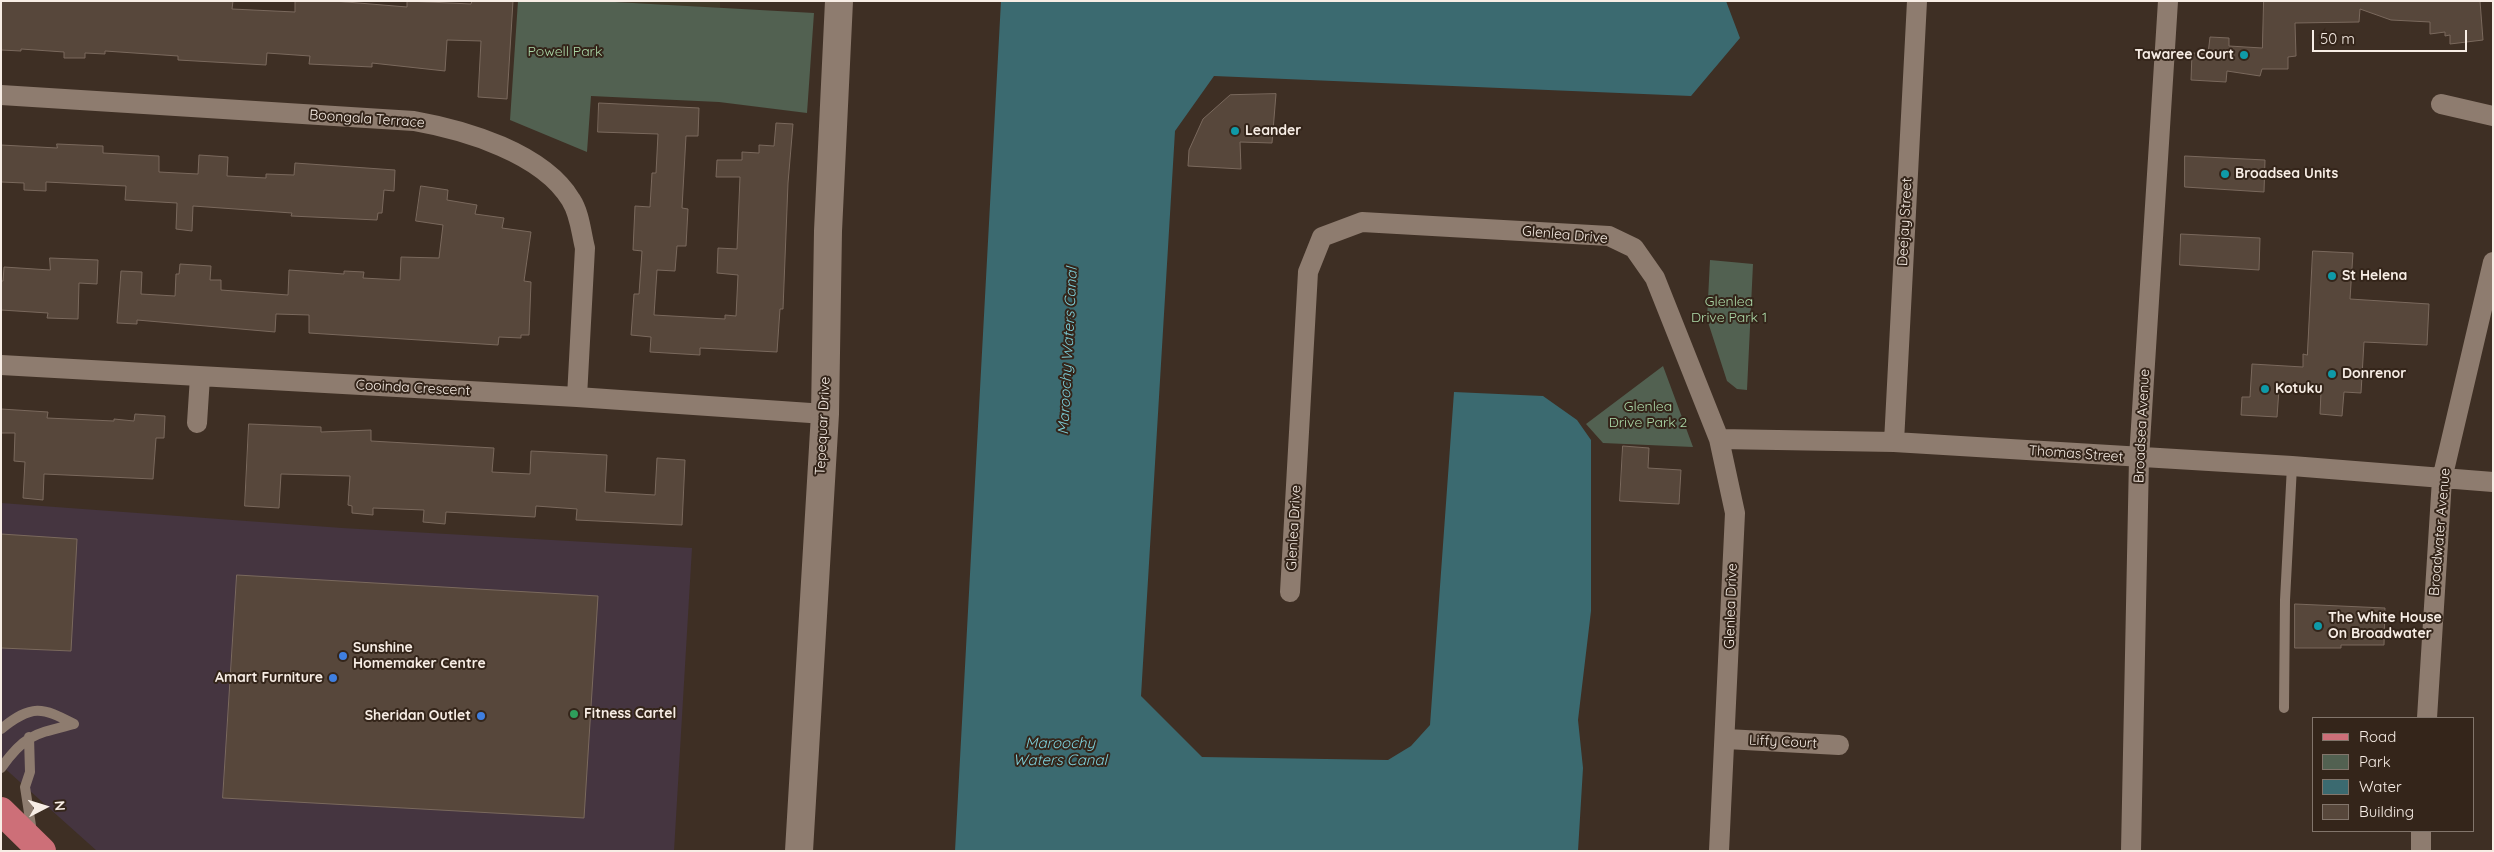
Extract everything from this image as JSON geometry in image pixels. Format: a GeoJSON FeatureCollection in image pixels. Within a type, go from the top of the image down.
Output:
{"type":"FeatureCollection","features":[{"type":"Feature","properties":{"kind":"main road"},"geometry":{"type":"LineString","coordinates":[[1,811],[38,847]]}},
{"type":"Feature","properties":{"kind":"street","name":"Tepequar Drive"},"geometry":{"type":"LineString","coordinates":[[799,851],[825,414],[828,231],[839,1]]}},
{"type":"Feature","properties":{"kind":"street","name":"Deejay Street"},"geometry":{"type":"LineString","coordinates":[[1894,442],[1917,1]]}},
{"type":"Feature","properties":{"kind":"street","name":"Broadsea Avenue"},"geometry":{"type":"LineString","coordinates":[[2131,851],[2139,458],[2168,1]]}},
{"type":"Feature","properties":{"kind":"street","name":"Boongala Terrace"},"geometry":{"type":"LineString","coordinates":[[1,96],[414,121],[445,126],[514,153],[550,176],[571,200],[581,224],[585,248],[577,397]]}},
{"type":"Feature","properties":{"kind":"street"},"geometry":{"type":"LineString","coordinates":[[2441,104],[2493,116]]}},
{"type":"Feature","properties":{"kind":"street","name":"Glenlea Drive"},"geometry":{"type":"LineString","coordinates":[[1290,592],[1308,272],[1322,237],[1362,222],[1609,236],[1634,248],[1654,278],[1719,439],[1735,513],[1726,739],[1719,851]]}},
{"type":"Feature","properties":{"kind":"street","name":"Broadwater Avenue"},"geometry":{"type":"LineString","coordinates":[[2426,717],[2442,478],[2493,262]]}},
{"type":"Feature","properties":{"kind":"street","name":"Cooinda Crescent"},"geometry":{"type":"LineString","coordinates":[[1,365],[577,397],[825,414]]}},
{"type":"Feature","properties":{"kind":"street"},"geometry":{"type":"LineString","coordinates":[[197,424],[200,377]]}},
{"type":"Feature","properties":{"kind":"street","name":"Thomas Street"},"geometry":{"type":"LineString","coordinates":[[1719,439],[1894,442],[2292,466],[2493,482]]}},
{"type":"Feature","properties":{"kind":"street","name":"Liffy Court"},"geometry":{"type":"LineString","coordinates":[[1726,739],[1839,745]]}},
{"type":"Feature","properties":{"kind":"street"},"geometry":{"type":"LineString","coordinates":[[2421,832],[2421,851]]}},
{"type":"Feature","properties":{"kind":"lane"},"geometry":{"type":"LineString","coordinates":[[2284,708],[2285,600],[2292,466]]}},
{"type":"Feature","properties":{"kind":"lane"},"geometry":{"type":"LineString","coordinates":[[1,729],[17,718],[37,710],[47,710],[74,724],[38,732],[29,737],[21,743],[1,768]]}},
{"type":"Feature","properties":{"kind":"lane"},"geometry":{"type":"LineString","coordinates":[[29,737],[30,772],[25,787],[38,847]]}},
{"type":"Feature","properties":{"kind":"shaded area"},"geometry":{"type":"Polygon","coordinates":[[[597,1],[720,1],[720,8],[597,1]]]}},
{"type":"Feature","properties":{"kind":"shaded area","name":"Sunshine Homemaker Centre"},"geometry":{"type":"Polygon","coordinates":[[[1,503],[342,528],[692,548],[674,851],[97,851],[1,765],[1,503]]]}},
{"type":"Feature","properties":{"kind":"green space","name":"Powell Park"},"geometry":{"type":"Polygon","coordinates":[[[518,1],[597,1],[814,13],[807,113],[719,102],[591,96],[587,152],[510,120],[518,1]]]}},
{"type":"Feature","properties":{"kind":"green space","name":"Glenlea Drive Park 1"},"geometry":{"type":"Polygon","coordinates":[[[1710,260],[1753,264],[1747,390],[1737,389],[1727,381],[1707,319],[1710,260]]]}},
{"type":"Feature","properties":{"kind":"green space","name":"Glenlea Drive Park 2"},"geometry":{"type":"Polygon","coordinates":[[[1663,366],[1693,447],[1603,443],[1586,424],[1663,366]]]}},
{"type":"Feature","properties":{"kind":"water","name":"Maroochy Waters Canal"},"geometry":{"type":"Polygon","coordinates":[[[1001,1],[1726,1],[1740,38],[1691,96],[1214,76],[1175,131],[1141,696],[1202,757],[1388,760],[1411,746],[1430,725],[1454,392],[1543,396],[1577,420],[1591,440],[1591,611],[1578,720],[1583,768],[1578,851],[955,851],[1001,1]]]}},
{"type":"Feature","properties":{"kind":"building"},"geometry":{"type":"Polygon","coordinates":[[[1,1],[233,1],[232,9],[295,12],[295,1],[334,1],[407,7],[407,1],[471,4],[472,1],[513,1],[507,99],[478,97],[481,41],[447,40],[445,71],[372,63],[372,67],[309,64],[310,56],[267,53],[266,65],[178,60],[178,56],[105,51],[105,54],[85,53],[85,58],[64,58],[64,52],[21,49],[21,51],[1,50],[1,1]]]}},
{"type":"Feature","properties":{"kind":"building"},"geometry":{"type":"Polygon","coordinates":[[[2264,1],[2480,1],[2483,40],[2450,44],[2450,35],[2445,36],[2445,32],[2430,34],[2430,22],[2391,20],[2360,9],[2359,22],[2295,23],[2296,56],[2288,57],[2288,69],[2262,69],[2260,76],[2227,71],[2226,82],[2191,80],[2192,53],[2208,54],[2210,37],[2229,38],[2229,46],[2262,48],[2264,1]]]}},
{"type":"Feature","properties":{"kind":"building","name":"Leander"},"geometry":{"type":"Polygon","coordinates":[[[1276,94],[1272,143],[1240,142],[1241,169],[1188,166],[1189,150],[1203,119],[1230,95],[1276,94]]]}},
{"type":"Feature","properties":{"kind":"building"},"geometry":{"type":"Polygon","coordinates":[[[599,103],[699,108],[698,136],[686,136],[682,208],[688,209],[686,246],[677,246],[675,271],[657,270],[654,315],[725,319],[725,315],[736,316],[738,275],[717,273],[718,248],[737,249],[740,177],[716,177],[717,160],[742,160],[742,152],[759,153],[759,145],[774,146],[776,123],[793,124],[788,183],[783,309],[780,309],[777,352],[700,348],[700,355],[650,352],[651,337],[631,335],[634,294],[639,294],[642,251],[633,250],[635,206],[650,207],[652,173],[656,173],[658,134],[598,132],[599,103]]]}},
{"type":"Feature","properties":{"kind":"building"},"geometry":{"type":"Polygon","coordinates":[[[57,144],[103,146],[103,153],[159,156],[159,172],[198,174],[199,155],[228,157],[227,176],[266,178],[266,174],[294,175],[295,163],[395,170],[394,191],[384,190],[382,213],[378,213],[377,220],[291,216],[292,213],[193,206],[192,231],[176,229],[177,203],[125,200],[126,186],[46,182],[46,191],[24,190],[24,183],[1,182],[1,145],[57,148],[57,144]]]}},
{"type":"Feature","properties":{"kind":"building","name":"Broadsea Units"},"geometry":{"type":"Polygon","coordinates":[[[2185,156],[2265,160],[2264,192],[2185,187],[2185,156]]]}},
{"type":"Feature","properties":{"kind":"building"},"geometry":{"type":"Polygon","coordinates":[[[421,186],[448,190],[447,200],[477,205],[475,214],[504,218],[502,228],[531,232],[524,281],[531,282],[529,335],[521,335],[521,338],[499,337],[498,345],[309,333],[309,315],[276,314],[275,332],[137,320],[137,324],[117,323],[121,271],[142,272],[141,294],[175,296],[176,274],[179,274],[180,264],[211,266],[210,280],[221,280],[221,290],[288,295],[289,270],[344,274],[344,271],[364,272],[363,278],[400,280],[401,257],[439,258],[443,225],[416,221],[421,186]]]}},
{"type":"Feature","properties":{"kind":"building"},"geometry":{"type":"Polygon","coordinates":[[[2181,234],[2260,238],[2259,270],[2180,265],[2181,234]]]}},
{"type":"Feature","properties":{"kind":"building"},"geometry":{"type":"Polygon","coordinates":[[[2313,251],[2353,253],[2350,299],[2429,304],[2427,345],[2364,342],[2361,393],[2344,392],[2342,416],[2320,414],[2321,392],[2279,389],[2277,417],[2241,415],[2242,397],[2250,397],[2252,364],[2303,367],[2303,354],[2307,355],[2313,251]]]}},
{"type":"Feature","properties":{"kind":"building"},"geometry":{"type":"Polygon","coordinates":[[[50,258],[98,260],[97,284],[79,283],[78,319],[47,318],[48,313],[1,310],[1,281],[3,281],[4,267],[50,270],[50,258]]]}},
{"type":"Feature","properties":{"kind":"building"},"geometry":{"type":"Polygon","coordinates":[[[1,409],[48,412],[47,418],[114,421],[114,419],[134,421],[135,414],[165,416],[164,438],[156,438],[153,479],[44,474],[43,500],[23,498],[25,462],[14,461],[15,433],[1,433],[1,409]]]}},
{"type":"Feature","properties":{"kind":"building"},"geometry":{"type":"Polygon","coordinates":[[[249,424],[321,427],[321,432],[371,430],[371,441],[494,448],[492,472],[530,474],[531,451],[607,455],[605,492],[655,495],[657,458],[685,460],[682,525],[576,520],[577,509],[536,506],[535,517],[446,512],[445,524],[423,522],[424,510],[373,508],[373,515],[352,513],[352,506],[348,505],[350,476],[281,474],[279,508],[245,506],[249,424]]]}},
{"type":"Feature","properties":{"kind":"building"},"geometry":{"type":"Polygon","coordinates":[[[1623,446],[1649,448],[1648,468],[1681,470],[1679,504],[1620,501],[1623,446]]]}},
{"type":"Feature","properties":{"kind":"building"},"geometry":{"type":"Polygon","coordinates":[[[1,534],[77,539],[71,651],[1,648],[1,534]]]}},
{"type":"Feature","properties":{"kind":"building"},"geometry":{"type":"Polygon","coordinates":[[[237,575],[598,596],[584,818],[223,798],[237,575]]]}},
{"type":"Feature","properties":{"kind":"building"},"geometry":{"type":"Polygon","coordinates":[[[2295,604],[2385,608],[2384,645],[2341,645],[2341,648],[2295,648],[2295,604]]]}},
{"type":"Feature","properties":{"kind":"place","name":"Tawaree Court"},"geometry":{"type":"Point","coordinates":[2244,55]}},
{"type":"Feature","properties":{"kind":"place","name":"Leander"},"geometry":{"type":"Point","coordinates":[1235,131]}},
{"type":"Feature","properties":{"kind":"place","name":"Broadsea Units"},"geometry":{"type":"Point","coordinates":[2225,174]}},
{"type":"Feature","properties":{"kind":"place","name":"St Helena"},"geometry":{"type":"Point","coordinates":[2332,276]}},
{"type":"Feature","properties":{"kind":"place","name":"Donrenor"},"geometry":{"type":"Point","coordinates":[2332,374]}},
{"type":"Feature","properties":{"kind":"place","name":"Kotuku"},"geometry":{"type":"Point","coordinates":[2265,389]}},
{"type":"Feature","properties":{"kind":"place","name":"The White House On Broadwater"},"geometry":{"type":"Point","coordinates":[2318,626]}},
{"type":"Feature","properties":{"kind":"place","name":"Sunshine Homemaker Centre"},"geometry":{"type":"Point","coordinates":[343,656]}},
{"type":"Feature","properties":{"kind":"place","name":"Amart Furniture"},"geometry":{"type":"Point","coordinates":[333,678]}},
{"type":"Feature","properties":{"kind":"place","name":"Fitness Cartel"},"geometry":{"type":"Point","coordinates":[574,714]}},
{"type":"Feature","properties":{"kind":"place","name":"Sheridan Outlet"},"geometry":{"type":"Point","coordinates":[481,716]}}]}
